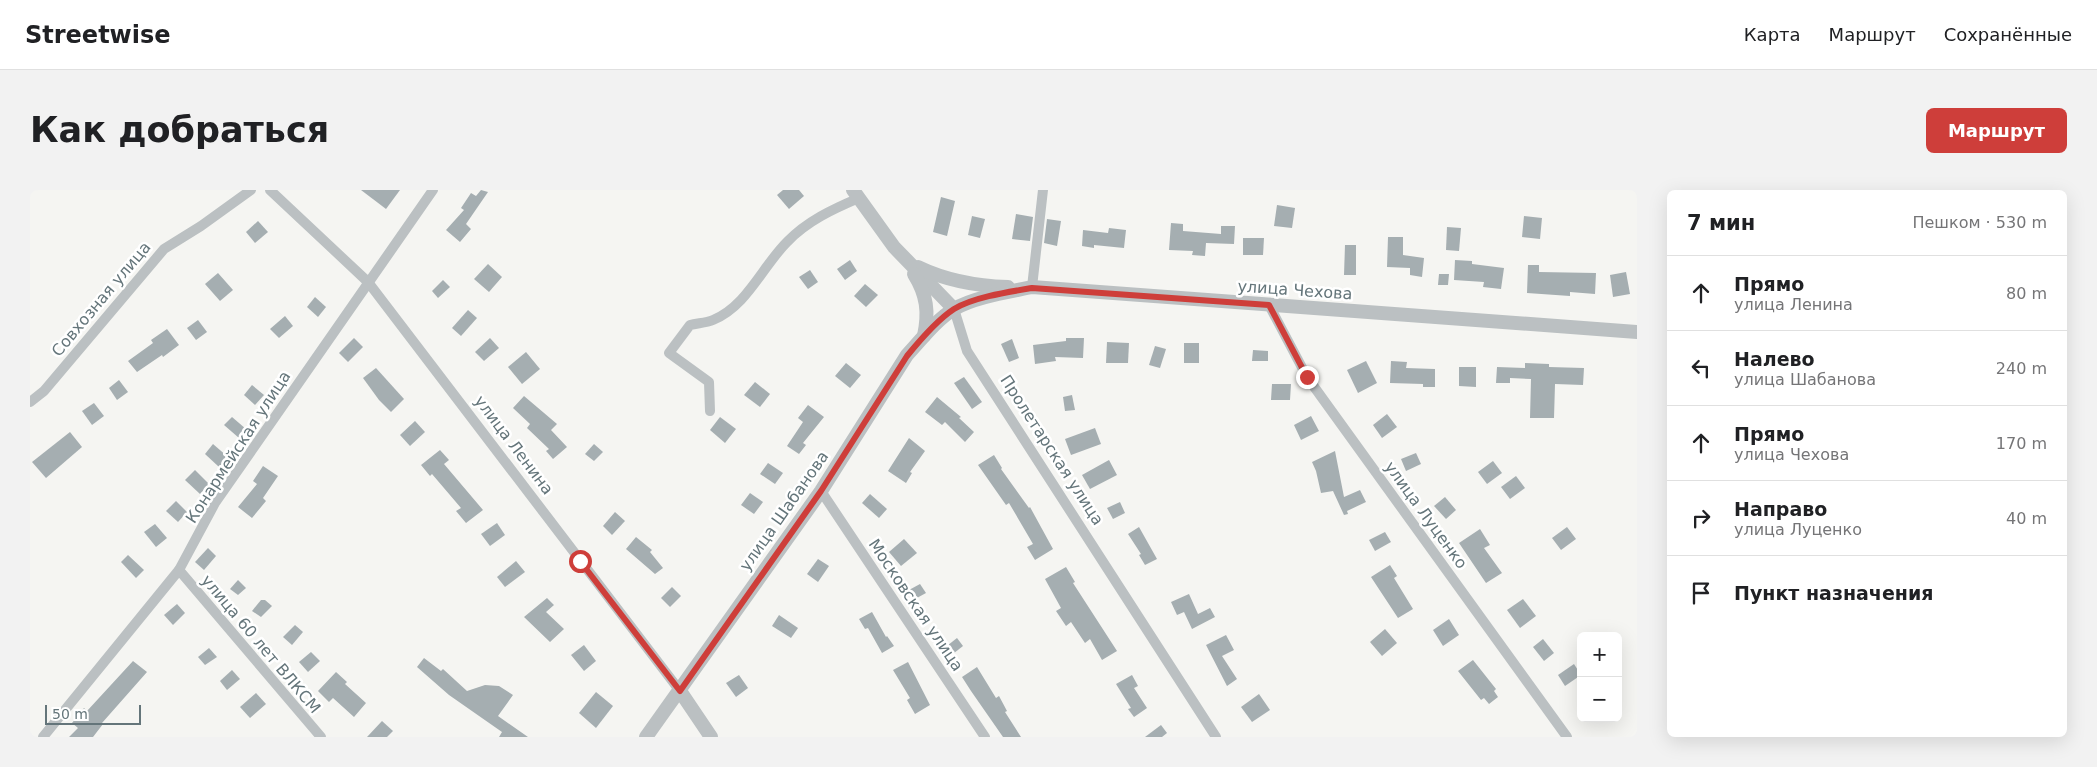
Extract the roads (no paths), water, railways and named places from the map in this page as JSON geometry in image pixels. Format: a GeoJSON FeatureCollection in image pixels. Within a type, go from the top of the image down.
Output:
{"type":"FeatureCollection","features":[{"type":"Feature","properties":{"kind":"street","name":"Совхозная улица"},"geometry":{"type":"LineString","coordinates":[[30,402],[44,391],[164,249],[201,226],[251,190]]}},
{"type":"Feature","properties":{"kind":"street","name":"улица Ленина"},"geometry":{"type":"LineString","coordinates":[[270,190],[368,282],[680,691],[711,737]]}},
{"type":"Feature","properties":{"kind":"street","name":"Конармейская улица"},"geometry":{"type":"LineString","coordinates":[[43,737],[179,570],[215,503],[433,190]]}},
{"type":"Feature","properties":{"kind":"street"},"geometry":{"type":"LineString","coordinates":[[908,262],[938,276],[965,283],[1032,288],[1043,190]]}},
{"type":"Feature","properties":{"kind":"street"},"geometry":{"type":"LineString","coordinates":[[710,411],[709,382],[669,352],[690,324],[712,320],[728,311],[757,281],[786,242],[806,226],[856,194]]}},
{"type":"Feature","properties":{"kind":"street","name":"Пролетарская улица"},"geometry":{"type":"LineString","coordinates":[[856,194],[908,262],[954,309],[967,351],[1216,737]]}},
{"type":"Feature","properties":{"kind":"street"},"geometry":{"type":"LineString","coordinates":[[908,262],[922,286],[927,302],[928,320],[924,336]]}},
{"type":"Feature","properties":{"kind":"street","name":"улица Чехова"},"geometry":{"type":"LineString","coordinates":[[954,309],[994,294],[1032,288],[1637,332]]}},
{"type":"Feature","properties":{"kind":"street","name":"улица Луценко"},"geometry":{"type":"LineString","coordinates":[[1269,305],[1307,377],[1567,737]]}},
{"type":"Feature","properties":{"kind":"street","name":"улица Шабанова"},"geometry":{"type":"LineString","coordinates":[[646,737],[821,491],[907,356],[924,336],[954,309]]}},
{"type":"Feature","properties":{"kind":"street","name":"Московская улица"},"geometry":{"type":"LineString","coordinates":[[821,491],[986,737]]}},
{"type":"Feature","properties":{"kind":"street","name":"улица 60 лет ВЛКСМ"},"geometry":{"type":"LineString","coordinates":[[179,570],[321,737]]}}]}
